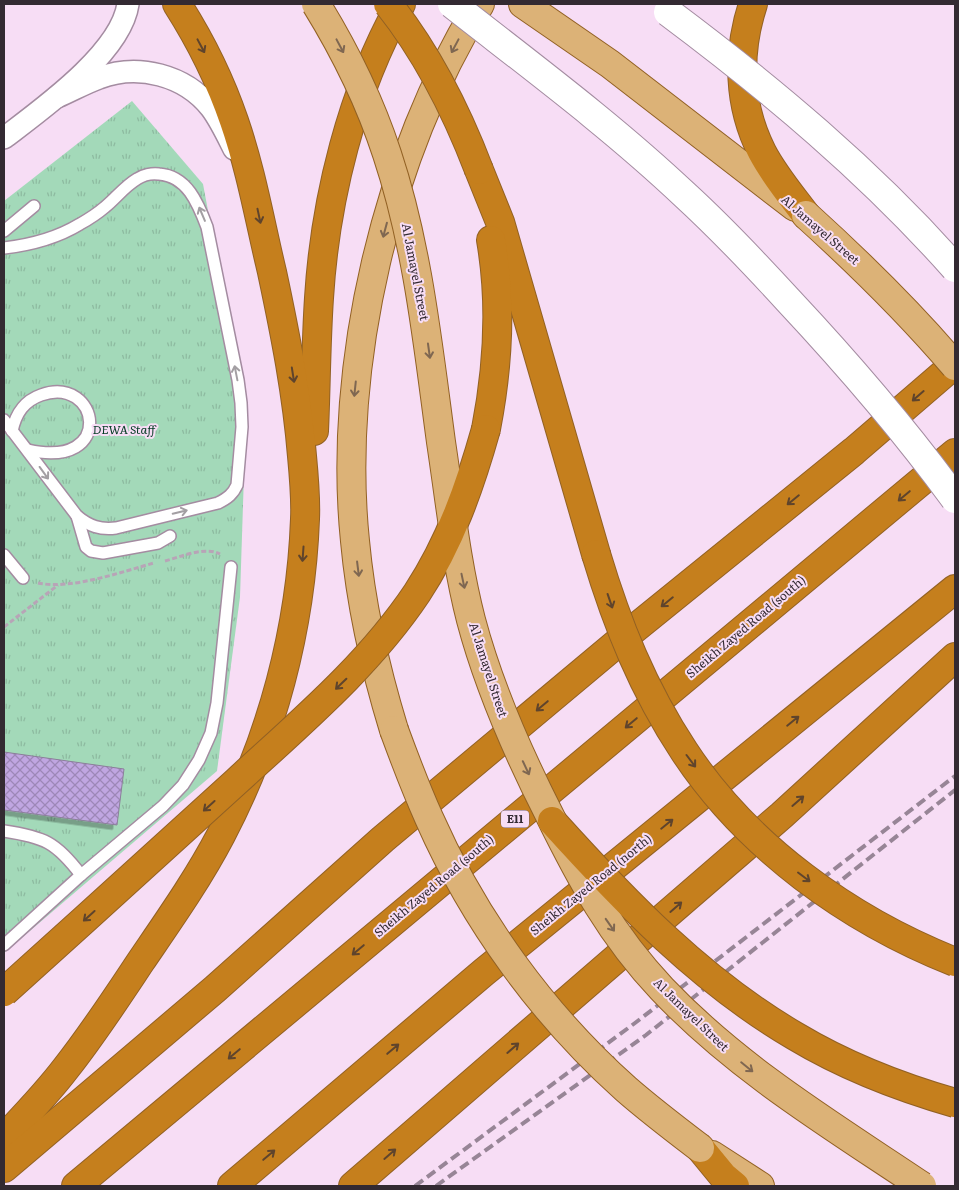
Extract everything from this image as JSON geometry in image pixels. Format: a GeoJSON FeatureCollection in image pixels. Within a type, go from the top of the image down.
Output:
{"type":"FeatureCollection","features":[{"type":"Feature","properties":{"kind":"highway"},"geometry":{"type":"LineString","coordinates":[[177,4],[202,47],[219,84],[234,121],[252,185],[290,355],[301,435],[306,516]]}},
{"type":"Feature","properties":{"kind":"highway"},"geometry":{"type":"LineString","coordinates":[[388,4],[418,44],[436,74],[463,129],[502,231],[608,596],[641,676],[684,751],[710,786],[739,819],[770,849],[803,876],[838,901],[876,924],[914,944],[955,962]]}},
{"type":"Feature","properties":{"kind":"highway"},"geometry":{"type":"LineString","coordinates":[[4,1138],[46,1092],[84,1045],[193,884],[221,836],[245,786],[265,734],[281,681],[302,571],[313,456],[319,297],[329,218],[337,179],[358,102],[372,65],[401,4]]}},
{"type":"Feature","properties":{"kind":"highway"},"geometry":{"type":"LineString","coordinates":[[753,4],[743,41],[741,64],[746,109],[762,152],[774,172],[806,215]]}},
{"type":"Feature","properties":{"kind":"highway"},"geometry":{"type":"LineString","coordinates":[[4,992],[300,724],[350,675],[396,621],[418,592],[436,562],[465,497],[476,463],[486,429],[496,359],[497,288],[479,170]]}},
{"type":"Feature","properties":{"kind":"highway"},"geometry":{"type":"LineString","coordinates":[[4,1168],[215,989],[383,839],[628,634],[854,451],[955,365]]}},
{"type":"Feature","properties":{"kind":"highway","name":"Sheikh Zayed Road (south)"},"geometry":{"type":"LineString","coordinates":[[76,1186],[955,453]]}},
{"type":"Feature","properties":{"kind":"highway","name":"Sheikh Zayed Road (north)"},"geometry":{"type":"LineString","coordinates":[[232,1186],[484,972],[955,589]]}},
{"type":"Feature","properties":{"kind":"highway"},"geometry":{"type":"LineString","coordinates":[[353,1186],[789,809],[955,657]]}},
{"type":"Feature","properties":{"kind":"highway"},"geometry":{"type":"LineString","coordinates":[[552,821],[622,897],[662,935],[711,978],[756,1011],[795,1036],[879,1078],[955,1103]]}},
{"type":"Feature","properties":{"kind":"highway"},"geometry":{"type":"LineString","coordinates":[[700,1148],[723,1176],[735,1186]]}},
{"type":"Feature","properties":{"kind":"main road","name":"Al Jamayel Street"},"geometry":{"type":"LineString","coordinates":[[316,4],[351,67],[371,111],[388,155],[412,245],[459,564],[470,618],[486,671],[505,722],[583,882],[600,911],[640,965],[663,990],[735,1057],[759,1076],[922,1186]]}},
{"type":"Feature","properties":{"kind":"main road"},"geometry":{"type":"LineString","coordinates":[[480,4],[444,67],[424,111],[407,157],[379,251],[361,345],[352,442],[352,491],[358,569],[368,636],[394,730],[429,819],[450,862],[479,912],[523,975],[559,1020],[619,1082],[662,1120],[700,1148],[760,1186]]}},
{"type":"Feature","properties":{"kind":"main road","name":"Al Jamayel Street"},"geometry":{"type":"LineString","coordinates":[[523,4],[610,64],[806,215],[886,290],[955,365]]}},
{"type":"Feature","properties":{"kind":"street"},"geometry":{"type":"LineString","coordinates":[[4,138],[57,97],[112,42],[122,25],[128,4]]}},
{"type":"Feature","properties":{"kind":"street"},"geometry":{"type":"LineString","coordinates":[[452,4],[618,136],[686,195],[759,268],[839,355],[877,399],[955,499]]}},
{"type":"Feature","properties":{"kind":"street"},"geometry":{"type":"LineString","coordinates":[[668,12],[727,56],[805,121],[893,203],[955,268]]}},
{"type":"Feature","properties":{"kind":"street"},"geometry":{"type":"LineString","coordinates":[[57,97],[100,77],[124,71],[148,72],[172,78],[194,90],[211,108],[252,185]]}},
{"type":"Feature","properties":{"kind":"lane"},"geometry":{"type":"LineString","coordinates":[[4,248],[24,246],[53,237],[80,225],[104,208],[138,178],[153,173],[169,175],[182,182],[201,211],[207,227],[241,403],[242,427],[238,484],[227,499],[218,503],[116,528],[94,527],[77,516]]}},
{"type":"Feature","properties":{"kind":"lane"},"geometry":{"type":"LineString","coordinates":[[4,231],[34,206]]}},
{"type":"Feature","properties":{"kind":"lane"},"geometry":{"type":"LineString","coordinates":[[12,431],[15,417],[22,406],[33,398],[46,393],[60,393],[72,395],[82,402],[88,412],[90,424],[87,436],[80,445],[69,451],[55,453],[41,453],[28,450]]}},
{"type":"Feature","properties":{"kind":"lane"},"geometry":{"type":"LineString","coordinates":[[4,420],[77,516],[86,547],[96,553],[151,545],[170,536]]}},
{"type":"Feature","properties":{"kind":"lane"},"geometry":{"type":"LineString","coordinates":[[4,554],[23,578]]}},
{"type":"Feature","properties":{"kind":"lane"},"geometry":{"type":"LineString","coordinates":[[4,945],[81,875],[163,806],[183,785],[199,760],[211,733],[217,704],[231,567]]}},
{"type":"Feature","properties":{"kind":"lane"},"geometry":{"type":"LineString","coordinates":[[4,831],[43,839],[58,848],[81,875]]}},
{"type":"Feature","properties":{"kind":"path"},"geometry":{"type":"LineString","coordinates":[[23,578],[40,584],[76,583],[203,552],[215,551],[225,557],[231,567]]}},
{"type":"Feature","properties":{"kind":"path"},"geometry":{"type":"LineString","coordinates":[[4,627],[58,585]]}},
{"type":"Feature","properties":{"kind":"green space","name":"DEWA Staff"},"geometry":{"type":"Polygon","coordinates":[[[132,101],[203,184],[246,413],[240,597],[217,771],[4,953],[4,201],[132,101]]]}},
{"type":"Feature","properties":{"kind":"building"},"geometry":{"type":"Polygon","coordinates":[[[4,752],[124,769],[117,825],[4,810],[4,752]]]}},
{"type":"Feature","properties":{"kind":"railway"},"geometry":{"type":"LineString","coordinates":[[415,1186],[635,1023],[955,776]]}},
{"type":"Feature","properties":{"kind":"railway"},"geometry":{"type":"LineString","coordinates":[[436,1186],[646,1035],[955,790]]}}]}
